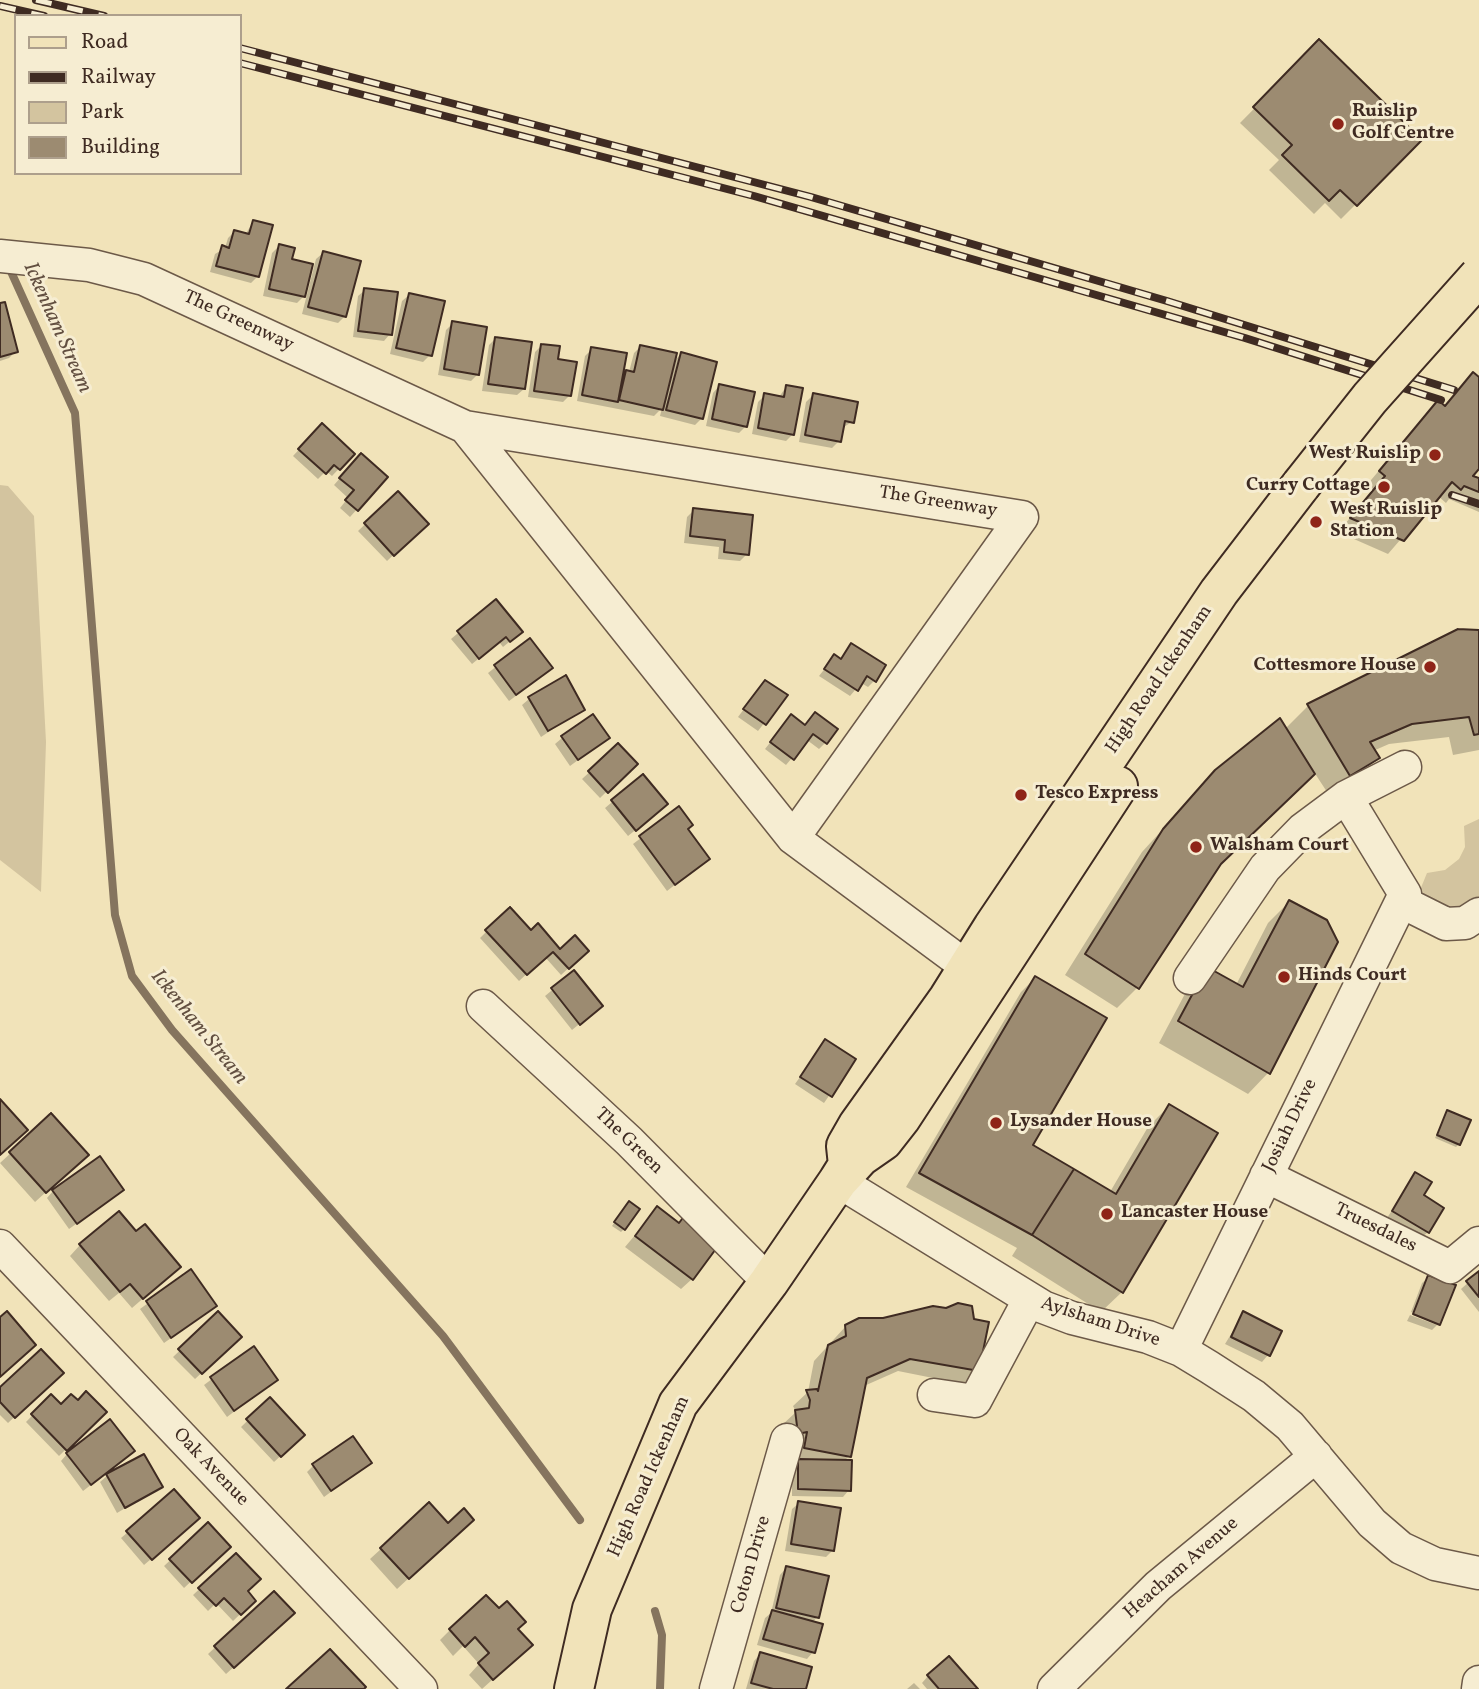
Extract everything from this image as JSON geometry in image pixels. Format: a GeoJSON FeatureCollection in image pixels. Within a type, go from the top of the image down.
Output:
{"type":"FeatureCollection","features":[{"type":"Feature","properties":{"kind":"main road","name":"High Road Ickenham"},"geometry":{"type":"LineString","coordinates":[[1309,492],[1370,398],[1479,275]]}},
{"type":"Feature","properties":{"kind":"main road","name":"High Road Ickenham"},"geometry":{"type":"LineString","coordinates":[[574,1689],[592,1609],[678,1404],[769,1282],[838,1181],[848,1165],[846,1146],[858,1125],[979,976],[1219,592],[1479,312]]}},
{"type":"Feature","properties":{"kind":"street","name":"The Greenway"},"geometry":{"type":"LineString","coordinates":[[10,257],[89,265],[144,279],[465,427],[1021,517],[793,838]]}},
{"type":"Feature","properties":{"kind":"street","name":"The Greenway"},"geometry":{"type":"LineString","coordinates":[[465,427],[793,838],[979,976]]}},
{"type":"Feature","properties":{"kind":"street"},"geometry":{"type":"LineString","coordinates":[[1190,978],[1265,868],[1303,829],[1346,797],[1405,767]]}},
{"type":"Feature","properties":{"kind":"street"},"geometry":{"type":"LineString","coordinates":[[1346,797],[1405,894],[1402,902],[1446,924],[1477,920]]}},
{"type":"Feature","properties":{"kind":"street","name":"Josiah Drive"},"geometry":{"type":"LineString","coordinates":[[1181,1350],[1402,902]]}},
{"type":"Feature","properties":{"kind":"street","name":"The Green"},"geometry":{"type":"LineString","coordinates":[[483,1006],[629,1141],[769,1282]]}},
{"type":"Feature","properties":{"kind":"street","name":"Truesdales"},"geometry":{"type":"LineString","coordinates":[[1266,1176],[1450,1267],[1479,1243]]}},
{"type":"Feature","properties":{"kind":"street","name":"Aylsham Drive"},"geometry":{"type":"LineString","coordinates":[[838,1181],[1029,1300],[1072,1318],[1148,1337],[1181,1350],[1272,1410],[1316,1456],[1372,1523],[1401,1548],[1435,1564],[1479,1573]]}},
{"type":"Feature","properties":{"kind":"street","name":"Oak Avenue"},"geometry":{"type":"LineString","coordinates":[[0,1246],[421,1689]]}},
{"type":"Feature","properties":{"kind":"street"},"geometry":{"type":"LineString","coordinates":[[934,1395],[975,1401],[1029,1300]]}},
{"type":"Feature","properties":{"kind":"street","name":"Coton Drive"},"geometry":{"type":"LineString","coordinates":[[716,1689],[787,1440]]}},
{"type":"Feature","properties":{"kind":"street","name":"Heacham Avenue"},"geometry":{"type":"LineString","coordinates":[[1054,1689],[1158,1586],[1316,1456]]}},
{"type":"Feature","properties":{"kind":"street"},"geometry":{"type":"LineString","coordinates":[[1478,1689],[1479,1682]]}},
{"type":"Feature","properties":{"kind":"green space"},"geometry":{"type":"Polygon","coordinates":[[[0,485],[8,486],[34,516],[46,742],[41,892],[0,860],[0,485]]]}},
{"type":"Feature","properties":{"kind":"green space"},"geometry":{"type":"Polygon","coordinates":[[[1479,819],[1479,903],[1448,914],[1418,895],[1427,873],[1445,870],[1459,859],[1465,847],[1464,826],[1479,819]]]}},
{"type":"Feature","properties":{"kind":"building","name":"Ruislip Golf Centre"},"geometry":{"type":"Polygon","coordinates":[[[1319,39],[1422,140],[1357,206],[1340,190],[1329,201],[1282,155],[1292,145],[1253,107],[1319,39]]]}},
{"type":"Feature","properties":{"kind":"building"},"geometry":{"type":"Polygon","coordinates":[[[253,220],[273,225],[259,277],[216,266],[222,245],[229,248],[234,230],[249,234],[253,220]]]}},
{"type":"Feature","properties":{"kind":"building"},"geometry":{"type":"Polygon","coordinates":[[[279,244],[295,248],[292,259],[313,264],[305,297],[269,289],[279,244]]]}},
{"type":"Feature","properties":{"kind":"building"},"geometry":{"type":"Polygon","coordinates":[[[323,251],[361,261],[346,317],[308,307],[323,251]]]}},
{"type":"Feature","properties":{"kind":"building"},"geometry":{"type":"Polygon","coordinates":[[[364,288],[398,292],[392,335],[358,331],[364,288]]]}},
{"type":"Feature","properties":{"kind":"building"},"geometry":{"type":"Polygon","coordinates":[[[409,293],[445,301],[432,356],[396,348],[409,293]]]}},
{"type":"Feature","properties":{"kind":"building"},"geometry":{"type":"Polygon","coordinates":[[[5,302],[18,352],[0,357],[0,303],[5,302]]]}},
{"type":"Feature","properties":{"kind":"building"},"geometry":{"type":"Polygon","coordinates":[[[452,321],[487,327],[479,375],[444,369],[452,321]]]}},
{"type":"Feature","properties":{"kind":"building"},"geometry":{"type":"Polygon","coordinates":[[[495,337],[532,342],[525,389],[488,384],[495,337]]]}},
{"type":"Feature","properties":{"kind":"building"},"geometry":{"type":"Polygon","coordinates":[[[541,344],[560,346],[558,359],[577,362],[571,396],[534,391],[541,344]]]}},
{"type":"Feature","properties":{"kind":"building"},"geometry":{"type":"Polygon","coordinates":[[[640,345],[677,353],[663,410],[619,400],[626,370],[634,372],[640,345]]]}},
{"type":"Feature","properties":{"kind":"building"},"geometry":{"type":"Polygon","coordinates":[[[591,347],[627,353],[618,402],[582,395],[591,347]]]}},
{"type":"Feature","properties":{"kind":"building"},"geometry":{"type":"Polygon","coordinates":[[[681,352],[717,362],[703,419],[666,410],[681,352]]]}},
{"type":"Feature","properties":{"kind":"building","name":"West Ruislip"},"geometry":{"type":"Polygon","coordinates":[[[1473,372],[1479,377],[1479,469],[1473,476],[1479,478],[1479,492],[1464,486],[1461,490],[1452,482],[1404,541],[1350,518],[1385,476],[1379,471],[1438,400],[1445,406],[1473,372]]]}},
{"type":"Feature","properties":{"kind":"building"},"geometry":{"type":"Polygon","coordinates":[[[719,384],[755,392],[747,427],[712,419],[719,384]]]}},
{"type":"Feature","properties":{"kind":"building"},"geometry":{"type":"Polygon","coordinates":[[[786,385],[803,388],[794,435],[758,428],[764,393],[784,397],[786,385]]]}},
{"type":"Feature","properties":{"kind":"building"},"geometry":{"type":"Polygon","coordinates":[[[813,393],[858,402],[854,423],[845,421],[841,442],[805,435],[813,393]]]}},
{"type":"Feature","properties":{"kind":"building"},"geometry":{"type":"Polygon","coordinates":[[[322,423],[355,454],[340,470],[334,465],[326,474],[298,449],[322,423]]]}},
{"type":"Feature","properties":{"kind":"building"},"geometry":{"type":"Polygon","coordinates":[[[361,453],[388,477],[358,511],[345,500],[354,490],[339,478],[361,453]]]}},
{"type":"Feature","properties":{"kind":"building"},"geometry":{"type":"Polygon","coordinates":[[[398,491],[429,524],[394,556],[364,523],[398,491]]]}},
{"type":"Feature","properties":{"kind":"building"},"geometry":{"type":"Polygon","coordinates":[[[693,508],[753,515],[749,555],[724,552],[725,540],[690,536],[693,508]]]}},
{"type":"Feature","properties":{"kind":"building"},"geometry":{"type":"Polygon","coordinates":[[[496,599],[523,632],[510,642],[506,637],[479,659],[457,631],[496,599]]]}},
{"type":"Feature","properties":{"kind":"building","name":"Cottesmore House"},"geometry":{"type":"Polygon","coordinates":[[[1458,629],[1479,630],[1479,734],[1474,735],[1469,717],[1412,724],[1370,742],[1380,758],[1350,776],[1307,704],[1458,629]]]}},
{"type":"Feature","properties":{"kind":"building"},"geometry":{"type":"Polygon","coordinates":[[[530,638],[553,668],[516,695],[494,665],[530,638]]]}},
{"type":"Feature","properties":{"kind":"building"},"geometry":{"type":"Polygon","coordinates":[[[851,643],[886,665],[876,682],[867,676],[858,691],[824,669],[834,654],[841,659],[851,643]]]}},
{"type":"Feature","properties":{"kind":"building"},"geometry":{"type":"Polygon","coordinates":[[[566,675],[585,710],[548,731],[528,697],[566,675]]]}},
{"type":"Feature","properties":{"kind":"building"},"geometry":{"type":"Polygon","coordinates":[[[765,680],[788,695],[766,725],[743,709],[765,680]]]}},
{"type":"Feature","properties":{"kind":"building"},"geometry":{"type":"Polygon","coordinates":[[[815,712],[838,729],[827,744],[813,734],[794,760],[770,742],[791,714],[805,725],[815,712]]]}},
{"type":"Feature","properties":{"kind":"building"},"geometry":{"type":"Polygon","coordinates":[[[593,714],[610,738],[578,760],[561,736],[593,714]]]}},
{"type":"Feature","properties":{"kind":"building","name":"Walsham Court"},"geometry":{"type":"Polygon","coordinates":[[[1280,718],[1315,774],[1221,864],[1139,989],[1085,954],[1163,829],[1215,770],[1280,718]]]}},
{"type":"Feature","properties":{"kind":"building"},"geometry":{"type":"Polygon","coordinates":[[[618,743],[638,764],[608,793],[588,771],[618,743]]]}},
{"type":"Feature","properties":{"kind":"building"},"geometry":{"type":"Polygon","coordinates":[[[643,774],[668,804],[636,831],[611,800],[643,774]]]}},
{"type":"Feature","properties":{"kind":"building"},"geometry":{"type":"Polygon","coordinates":[[[679,806],[693,825],[688,829],[710,859],[675,885],[639,836],[679,806]]]}},
{"type":"Feature","properties":{"kind":"building","name":"Hinds Court"},"geometry":{"type":"Polygon","coordinates":[[[1289,900],[1327,920],[1338,942],[1270,1074],[1178,1021],[1207,967],[1243,987],[1289,900]]]}},
{"type":"Feature","properties":{"kind":"building"},"geometry":{"type":"Polygon","coordinates":[[[510,907],[531,930],[538,923],[560,949],[575,935],[589,951],[569,969],[553,952],[527,975],[485,930],[510,907]]]}},
{"type":"Feature","properties":{"kind":"building"},"geometry":{"type":"Polygon","coordinates":[[[574,970],[603,1006],[580,1025],[551,988],[574,970]]]}},
{"type":"Feature","properties":{"kind":"building","name":"Lysander House"},"geometry":{"type":"Polygon","coordinates":[[[1035,976],[1107,1018],[1033,1145],[1074,1169],[1032,1235],[919,1173],[1035,976]]]}},
{"type":"Feature","properties":{"kind":"building"},"geometry":{"type":"Polygon","coordinates":[[[825,1039],[856,1059],[832,1097],[800,1077],[825,1039]]]}},
{"type":"Feature","properties":{"kind":"building"},"geometry":{"type":"Polygon","coordinates":[[[0,1099],[28,1130],[0,1155],[0,1099]]]}},
{"type":"Feature","properties":{"kind":"building","name":"Lancaster House"},"geometry":{"type":"Polygon","coordinates":[[[1169,1104],[1218,1133],[1123,1293],[1032,1235],[1074,1169],[1116,1194],[1169,1104]]]}},
{"type":"Feature","properties":{"kind":"building"},"geometry":{"type":"Polygon","coordinates":[[[1447,1110],[1471,1120],[1460,1145],[1437,1135],[1447,1110]]]}},
{"type":"Feature","properties":{"kind":"building"},"geometry":{"type":"Polygon","coordinates":[[[51,1113],[89,1155],[46,1193],[9,1152],[51,1113]]]}},
{"type":"Feature","properties":{"kind":"building"},"geometry":{"type":"Polygon","coordinates":[[[100,1156],[124,1190],[77,1224],[52,1190],[100,1156]]]}},
{"type":"Feature","properties":{"kind":"building"},"geometry":{"type":"Polygon","coordinates":[[[1415,1172],[1432,1182],[1424,1195],[1444,1208],[1429,1233],[1392,1211],[1415,1172]]]}},
{"type":"Feature","properties":{"kind":"building"},"geometry":{"type":"Polygon","coordinates":[[[629,1201],[640,1209],[625,1230],[614,1222],[629,1201]]]}},
{"type":"Feature","properties":{"kind":"building"},"geometry":{"type":"Polygon","coordinates":[[[657,1206],[679,1223],[685,1215],[721,1242],[693,1280],[635,1236],[657,1206]]]}},
{"type":"Feature","properties":{"kind":"building"},"geometry":{"type":"Polygon","coordinates":[[[119,1211],[136,1231],[145,1224],[181,1267],[143,1299],[130,1284],[120,1292],[79,1244],[119,1211]]]}},
{"type":"Feature","properties":{"kind":"building"},"geometry":{"type":"Polygon","coordinates":[[[191,1269],[217,1306],[171,1338],[146,1301],[191,1269]]]}},
{"type":"Feature","properties":{"kind":"building"},"geometry":{"type":"Polygon","coordinates":[[[1479,1271],[1479,1297],[1466,1281],[1479,1271]]]}},
{"type":"Feature","properties":{"kind":"building"},"geometry":{"type":"Polygon","coordinates":[[[1428,1275],[1456,1285],[1440,1325],[1413,1314],[1428,1275]]]}},
{"type":"Feature","properties":{"kind":"building"},"geometry":{"type":"Polygon","coordinates":[[[958,1303],[972,1306],[974,1319],[989,1322],[979,1371],[910,1359],[867,1378],[851,1457],[804,1448],[807,1432],[798,1434],[795,1410],[809,1408],[810,1400],[806,1390],[818,1391],[828,1345],[846,1336],[845,1325],[859,1318],[883,1318],[933,1306],[946,1308],[958,1303]]]}},
{"type":"Feature","properties":{"kind":"building"},"geometry":{"type":"Polygon","coordinates":[[[7,1311],[36,1345],[0,1377],[0,1317],[7,1311]]]}},
{"type":"Feature","properties":{"kind":"building"},"geometry":{"type":"Polygon","coordinates":[[[218,1311],[242,1337],[202,1374],[178,1349],[218,1311]]]}},
{"type":"Feature","properties":{"kind":"building"},"geometry":{"type":"Polygon","coordinates":[[[1243,1311],[1282,1331],[1270,1356],[1231,1337],[1243,1311]]]}},
{"type":"Feature","properties":{"kind":"building"},"geometry":{"type":"Polygon","coordinates":[[[254,1346],[278,1380],[234,1411],[210,1377],[254,1346]]]}},
{"type":"Feature","properties":{"kind":"building"},"geometry":{"type":"Polygon","coordinates":[[[41,1349],[64,1373],[15,1418],[0,1402],[0,1387],[41,1349]]]}},
{"type":"Feature","properties":{"kind":"building"},"geometry":{"type":"Polygon","coordinates":[[[86,1391],[107,1412],[67,1451],[31,1414],[51,1394],[61,1404],[71,1394],[78,1400],[86,1391]]]}},
{"type":"Feature","properties":{"kind":"building"},"geometry":{"type":"Polygon","coordinates":[[[270,1397],[305,1435],[281,1457],[246,1419],[270,1397]]]}},
{"type":"Feature","properties":{"kind":"building"},"geometry":{"type":"Polygon","coordinates":[[[110,1419],[135,1451],[91,1485],[66,1453],[110,1419]]]}},
{"type":"Feature","properties":{"kind":"building"},"geometry":{"type":"Polygon","coordinates":[[[353,1436],[372,1463],[331,1491],[312,1464],[353,1436]]]}},
{"type":"Feature","properties":{"kind":"building"},"geometry":{"type":"Polygon","coordinates":[[[144,1454],[163,1487],[125,1508],[106,1474],[144,1454]]]}},
{"type":"Feature","properties":{"kind":"building"},"geometry":{"type":"Polygon","coordinates":[[[798,1459],[852,1460],[851,1491],[798,1489],[798,1459]]]}},
{"type":"Feature","properties":{"kind":"building"},"geometry":{"type":"Polygon","coordinates":[[[174,1489],[200,1518],[152,1560],[126,1531],[174,1489]]]}},
{"type":"Feature","properties":{"kind":"building"},"geometry":{"type":"Polygon","coordinates":[[[798,1501],[841,1508],[834,1551],[791,1544],[798,1501]]]}},
{"type":"Feature","properties":{"kind":"building"},"geometry":{"type":"Polygon","coordinates":[[[429,1502],[448,1523],[464,1508],[474,1520],[409,1579],[380,1548],[429,1502]]]}},
{"type":"Feature","properties":{"kind":"building"},"geometry":{"type":"Polygon","coordinates":[[[208,1522],[231,1547],[192,1583],[169,1559],[208,1522]]]}},
{"type":"Feature","properties":{"kind":"building"},"geometry":{"type":"Polygon","coordinates":[[[236,1553],[261,1579],[248,1591],[256,1601],[241,1615],[224,1598],[216,1606],[198,1588],[236,1553]]]}},
{"type":"Feature","properties":{"kind":"building"},"geometry":{"type":"Polygon","coordinates":[[[786,1566],[829,1576],[819,1618],[776,1608],[786,1566]]]}},
{"type":"Feature","properties":{"kind":"building"},"geometry":{"type":"Polygon","coordinates":[[[274,1591],[295,1613],[234,1668],[214,1646],[274,1591]]]}},
{"type":"Feature","properties":{"kind":"building"},"geometry":{"type":"Polygon","coordinates":[[[486,1595],[499,1608],[507,1601],[526,1622],[518,1629],[533,1645],[493,1680],[478,1663],[489,1653],[475,1637],[465,1647],[449,1629],[486,1595]]]}},
{"type":"Feature","properties":{"kind":"building"},"geometry":{"type":"Polygon","coordinates":[[[772,1610],[823,1624],[815,1653],[763,1639],[772,1610]]]}},
{"type":"Feature","properties":{"kind":"building"},"geometry":{"type":"Polygon","coordinates":[[[330,1649],[366,1687],[364,1689],[286,1689],[330,1649]]]}},
{"type":"Feature","properties":{"kind":"building"},"geometry":{"type":"Polygon","coordinates":[[[760,1652],[812,1667],[806,1689],[773,1689],[751,1683],[760,1652]]]}},
{"type":"Feature","properties":{"kind":"building"},"geometry":{"type":"Polygon","coordinates":[[[949,1656],[978,1689],[939,1689],[927,1675],[949,1656]]]}},
{"type":"Feature","properties":{"kind":"waterway","name":"Ickenham Stream"},"geometry":{"type":"LineString","coordinates":[[8,265],[75,413],[115,915],[132,976],[172,1030],[443,1336],[580,1520]]}},
{"type":"Feature","properties":{"kind":"waterway","name":"Ickenham Stream"},"geometry":{"type":"LineString","coordinates":[[655,1611],[662,1635],[660,1689]]}},
{"type":"Feature","properties":{"kind":"railway"},"geometry":{"type":"LineString","coordinates":[[36,0],[96,14]]}},
{"type":"Feature","properties":{"kind":"railway"},"geometry":{"type":"LineString","coordinates":[[0,6],[35,14]]}},
{"type":"Feature","properties":{"kind":"railway"},"geometry":{"type":"LineString","coordinates":[[242,49],[811,197],[1167,301],[1454,390]]}},
{"type":"Feature","properties":{"kind":"railway"},"geometry":{"type":"LineString","coordinates":[[242,64],[754,196],[1245,338],[1441,400]]}},
{"type":"Feature","properties":{"kind":"railway"},"geometry":{"type":"LineString","coordinates":[[1452,495],[1479,504]]}},
{"type":"Feature","properties":{"kind":"place","name":"Ruislip Golf Centre"},"geometry":{"type":"Point","coordinates":[1338,124]}},
{"type":"Feature","properties":{"kind":"place","name":"West Ruislip"},"geometry":{"type":"Point","coordinates":[1435,455]}},
{"type":"Feature","properties":{"kind":"place","name":"Curry Cottage"},"geometry":{"type":"Point","coordinates":[1384,487]}},
{"type":"Feature","properties":{"kind":"place","name":"West Ruislip Station"},"geometry":{"type":"Point","coordinates":[1316,522]}},
{"type":"Feature","properties":{"kind":"place","name":"Cottesmore House"},"geometry":{"type":"Point","coordinates":[1430,667]}},
{"type":"Feature","properties":{"kind":"place","name":"Tesco Express"},"geometry":{"type":"Point","coordinates":[1021,795]}},
{"type":"Feature","properties":{"kind":"place","name":"Walsham Court"},"geometry":{"type":"Point","coordinates":[1196,847]}},
{"type":"Feature","properties":{"kind":"place","name":"Hinds Court"},"geometry":{"type":"Point","coordinates":[1284,977]}},
{"type":"Feature","properties":{"kind":"place","name":"Lysander House"},"geometry":{"type":"Point","coordinates":[996,1123]}},
{"type":"Feature","properties":{"kind":"place","name":"Lancaster House"},"geometry":{"type":"Point","coordinates":[1107,1214]}}]}
